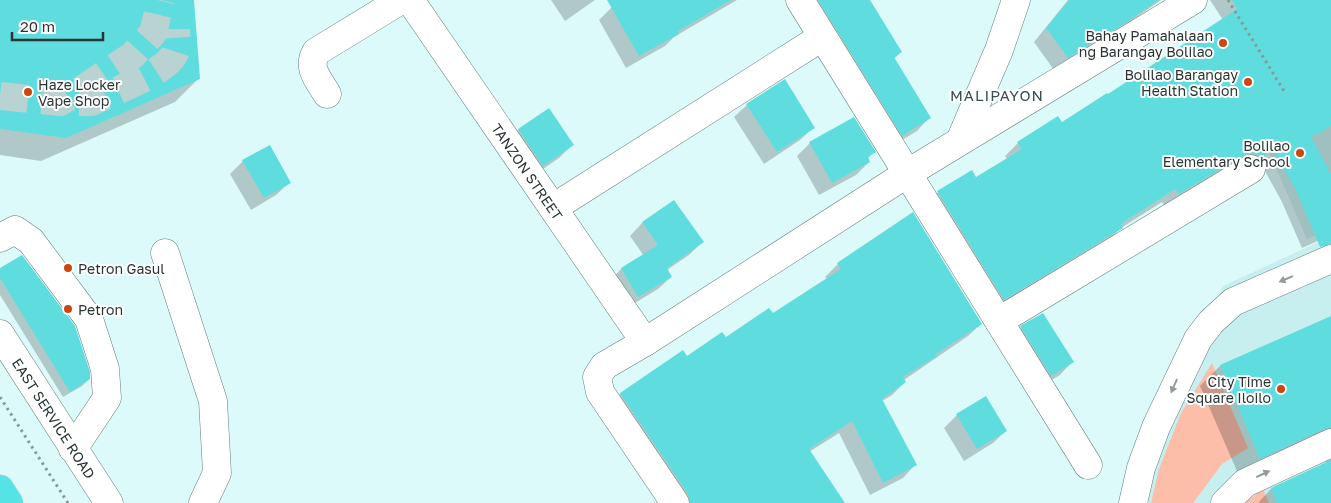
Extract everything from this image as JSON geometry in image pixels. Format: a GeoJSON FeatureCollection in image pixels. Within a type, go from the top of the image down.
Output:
{"type":"FeatureCollection","features":[{"type":"Feature","properties":{"kind":"highway"},"geometry":{"type":"LineString","coordinates":[[0,489],[9,503]]}},
{"type":"Feature","properties":{"kind":"street"},"geometry":{"type":"LineString","coordinates":[[327,94],[313,70],[311,60],[316,52],[401,0]]}},
{"type":"Feature","properties":{"kind":"street","name":"TANZON STREET"},"geometry":{"type":"LineString","coordinates":[[410,0],[645,342]]}},
{"type":"Feature","properties":{"kind":"street"},"geometry":{"type":"LineString","coordinates":[[800,0],[1088,465]]}},
{"type":"Feature","properties":{"kind":"street"},"geometry":{"type":"LineString","coordinates":[[960,141],[999,50],[1016,0]]}},
{"type":"Feature","properties":{"kind":"street"},"geometry":{"type":"LineString","coordinates":[[675,503],[600,392],[597,377],[604,366],[645,342],[908,172],[1193,0]]}},
{"type":"Feature","properties":{"kind":"street"},"geometry":{"type":"LineString","coordinates":[[553,208],[822,37]]}},
{"type":"Feature","properties":{"kind":"street"},"geometry":{"type":"LineString","coordinates":[[999,321],[1252,169]]}},
{"type":"Feature","properties":{"kind":"street"},"geometry":{"type":"LineString","coordinates":[[0,238],[15,230],[30,240],[90,319],[105,369],[107,398],[73,449]]}},
{"type":"Feature","properties":{"kind":"street"},"geometry":{"type":"LineString","coordinates":[[165,253],[213,401],[217,473],[203,503]]}},
{"type":"Feature","properties":{"kind":"street"},"geometry":{"type":"LineString","coordinates":[[1133,503],[1141,468],[1156,427],[1198,339],[1211,322],[1233,302],[1331,259]]}},
{"type":"Feature","properties":{"kind":"street","name":"EAST SERVICE ROAD"},"geometry":{"type":"LineString","coordinates":[[0,334],[108,503]]}},
{"type":"Feature","properties":{"kind":"street"},"geometry":{"type":"LineString","coordinates":[[1225,503],[1245,483],[1331,443]]}},
{"type":"Feature","properties":{"kind":"path"},"geometry":{"type":"LineString","coordinates":[[1228,0],[1284,91]]}},
{"type":"Feature","properties":{"kind":"path"},"geometry":{"type":"LineString","coordinates":[[0,397],[68,503]]}},
{"type":"Feature","properties":{"kind":"shaded area","name":"Bolilao Elementary School"},"geometry":{"type":"Polygon","coordinates":[[[1331,78],[1331,229],[1307,239],[1255,120],[1331,78]]]}},
{"type":"Feature","properties":{"kind":"shaded area"},"geometry":{"type":"Polygon","coordinates":[[[1331,236],[1331,503],[1125,503],[1156,416],[1223,286],[1331,236]]]}},
{"type":"Feature","properties":{"kind":"shaded area"},"geometry":{"type":"Polygon","coordinates":[[[1212,363],[1248,448],[1222,464],[1193,503],[1151,503],[1159,469],[1181,413],[1212,363]]]}},
{"type":"Feature","properties":{"kind":"shaded area"},"geometry":{"type":"Polygon","coordinates":[[[1263,489],[1269,503],[1245,503],[1263,489]]]}},
{"type":"Feature","properties":{"kind":"building"},"geometry":{"type":"Polygon","coordinates":[[[0,0],[194,0],[200,79],[66,138],[0,129],[0,0]]]}},
{"type":"Feature","properties":{"kind":"building"},"geometry":{"type":"Polygon","coordinates":[[[607,0],[731,0],[678,31],[679,34],[639,56],[607,0]]]}},
{"type":"Feature","properties":{"kind":"building"},"geometry":{"type":"Polygon","coordinates":[[[818,0],[870,0],[902,52],[894,57],[931,118],[902,136],[818,0]]]}},
{"type":"Feature","properties":{"kind":"building"},"geometry":{"type":"Polygon","coordinates":[[[1069,0],[1158,0],[1127,22],[1068,58],[1046,28],[1069,0]]]}},
{"type":"Feature","properties":{"kind":"building"},"geometry":{"type":"Polygon","coordinates":[[[1232,0],[1331,0],[1331,126],[1311,137],[1331,174],[1331,244],[1320,247],[1295,188],[1273,150],[1261,158],[1250,153],[1179,194],[1175,189],[1121,224],[1123,228],[1004,300],[937,191],[972,170],[976,177],[1022,149],[1017,142],[1058,116],[1062,122],[1108,94],[1237,9],[1232,0]]]}},
{"type":"Feature","properties":{"kind":"building"},"geometry":{"type":"Polygon","coordinates":[[[785,79],[815,128],[777,152],[746,104],[785,79]]]}},
{"type":"Feature","properties":{"kind":"building"},"geometry":{"type":"Polygon","coordinates":[[[549,108],[574,145],[543,166],[518,129],[549,108]]]}},
{"type":"Feature","properties":{"kind":"building"},"geometry":{"type":"Polygon","coordinates":[[[854,117],[876,152],[868,157],[870,162],[832,183],[809,142],[854,117]]]}},
{"type":"Feature","properties":{"kind":"building"},"geometry":{"type":"Polygon","coordinates":[[[270,145],[291,183],[264,198],[242,160],[270,145]]]}},
{"type":"Feature","properties":{"kind":"building"},"geometry":{"type":"Polygon","coordinates":[[[674,200],[704,242],[667,268],[672,277],[638,297],[621,268],[658,245],[642,222],[674,200]]]}},
{"type":"Feature","properties":{"kind":"building"},"geometry":{"type":"Polygon","coordinates":[[[913,212],[982,324],[936,354],[937,356],[903,377],[906,382],[882,399],[917,465],[883,483],[852,421],[809,449],[845,503],[690,503],[688,494],[620,393],[683,350],[687,356],[722,332],[726,337],[769,308],[773,313],[841,269],[837,263],[913,212]]]}},
{"type":"Feature","properties":{"kind":"building"},"geometry":{"type":"Polygon","coordinates":[[[22,255],[75,326],[90,372],[90,379],[70,392],[0,278],[0,268],[22,255]]]}},
{"type":"Feature","properties":{"kind":"building"},"geometry":{"type":"Polygon","coordinates":[[[1043,313],[1074,362],[1051,376],[1020,326],[1043,313]]]}},
{"type":"Feature","properties":{"kind":"building","name":"City Time Square Iloilo"},"geometry":{"type":"Polygon","coordinates":[[[1331,316],[1331,428],[1324,429],[1260,459],[1220,365],[1331,316]]]}},
{"type":"Feature","properties":{"kind":"building"},"geometry":{"type":"Polygon","coordinates":[[[986,396],[1007,431],[977,449],[956,414],[986,396]]]}},
{"type":"Feature","properties":{"kind":"building"},"geometry":{"type":"Polygon","coordinates":[[[1331,460],[1331,503],[1277,503],[1271,488],[1331,460]]]}},
{"type":"Feature","properties":{"kind":"tunnel"},"geometry":{"type":"LineString","coordinates":[[0,96],[60,102],[81,90],[133,55],[153,33],[161,0]]}},
{"type":"Feature","properties":{"kind":"tunnel"},"geometry":{"type":"LineString","coordinates":[[79,102],[91,102],[138,81],[161,68],[175,53],[177,44],[176,29]]}},
{"type":"Feature","properties":{"kind":"place","name":"Bahay Pamahalaan ng Barangay Bolilao"},"geometry":{"type":"Point","coordinates":[1223,43]}},
{"type":"Feature","properties":{"kind":"place","name":"Bolilao Barangay Health Station"},"geometry":{"type":"Point","coordinates":[1248,82]}},
{"type":"Feature","properties":{"kind":"place","name":"Haze Locker Vape Shop"},"geometry":{"type":"Point","coordinates":[28,92]}},
{"type":"Feature","properties":{"kind":"place","name":"Bolilao Elementary School"},"geometry":{"type":"Point","coordinates":[1300,153]}},
{"type":"Feature","properties":{"kind":"place","name":"Petron Gasul"},"geometry":{"type":"Point","coordinates":[68,268]}},
{"type":"Feature","properties":{"kind":"place","name":"Petron"},"geometry":{"type":"Point","coordinates":[68,309]}},
{"type":"Feature","properties":{"kind":"place","name":"City Time Square Iloilo"},"geometry":{"type":"Point","coordinates":[1281,389]}},
{"type":"Feature","properties":{"kind":"district","name":"MALIPAYON"},"geometry":{"type":"Point","coordinates":[997,95]}}]}
